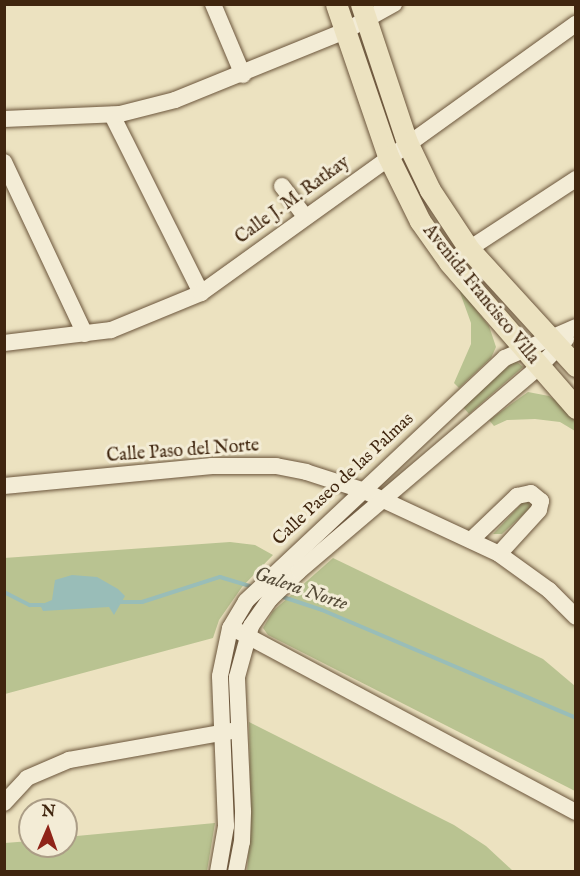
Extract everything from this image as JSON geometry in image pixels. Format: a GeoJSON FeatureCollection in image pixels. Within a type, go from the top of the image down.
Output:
{"type":"FeatureCollection","features":[{"type":"Feature","properties":{"kind":"main road","name":"Avenida Francisco Villa"},"geometry":{"type":"LineString","coordinates":[[336,4],[347,30],[388,156],[420,220],[449,262],[576,408]]}},
{"type":"Feature","properties":{"kind":"main road","name":"Avenida Francisco Villa"},"geometry":{"type":"LineString","coordinates":[[364,12],[407,142],[430,190],[469,249],[564,336],[576,366]]}},
{"type":"Feature","properties":{"kind":"street"},"geometry":{"type":"LineString","coordinates":[[213,4],[243,75]]}},
{"type":"Feature","properties":{"kind":"street"},"geometry":{"type":"LineString","coordinates":[[4,119],[112,115],[175,100],[243,75],[347,30],[364,12],[394,4]]}},
{"type":"Feature","properties":{"kind":"street","name":"Calle J. M. Ratkay"},"geometry":{"type":"LineString","coordinates":[[4,343],[85,334],[138,321],[201,293],[407,142],[576,24]]}},
{"type":"Feature","properties":{"kind":"street"},"geometry":{"type":"LineString","coordinates":[[112,115],[201,293]]}},
{"type":"Feature","properties":{"kind":"street"},"geometry":{"type":"LineString","coordinates":[[4,162],[85,334]]}},
{"type":"Feature","properties":{"kind":"street"},"geometry":{"type":"LineString","coordinates":[[449,262],[576,179]]}},
{"type":"Feature","properties":{"kind":"street"},"geometry":{"type":"LineString","coordinates":[[282,186],[305,217]]}},
{"type":"Feature","properties":{"kind":"street","name":"Calle Paseo de las Palmas"},"geometry":{"type":"LineString","coordinates":[[218,872],[226,826],[220,676],[230,628],[259,585],[505,358],[564,336]]}},
{"type":"Feature","properties":{"kind":"street","name":"Calle Paseo de las Palmas"},"geometry":{"type":"LineString","coordinates":[[236,872],[242,836],[237,677],[246,635],[270,599],[382,499],[539,367],[564,336]]}},
{"type":"Feature","properties":{"kind":"street","name":"Calle Paso del Norte"},"geometry":{"type":"LineString","coordinates":[[4,486],[248,464],[306,472],[362,490],[500,554],[549,590],[576,617]]}},
{"type":"Feature","properties":{"kind":"street"},"geometry":{"type":"LineString","coordinates":[[471,540],[517,496],[531,493],[541,501],[539,510],[500,554]]}},
{"type":"Feature","properties":{"kind":"street"},"geometry":{"type":"LineString","coordinates":[[230,628],[576,812]]}},
{"type":"Feature","properties":{"kind":"street"},"geometry":{"type":"LineString","coordinates":[[4,803],[27,778],[58,763],[239,729]]}},
{"type":"Feature","properties":{"kind":"green space"},"geometry":{"type":"Polygon","coordinates":[[[458,287],[489,326],[496,347],[491,358],[459,388],[454,383],[471,344],[471,323],[458,287]]]}},
{"type":"Feature","properties":{"kind":"green space"},"geometry":{"type":"Polygon","coordinates":[[[515,360],[523,367],[469,414],[463,407],[515,360]]]}},
{"type":"Feature","properties":{"kind":"green space"},"geometry":{"type":"Polygon","coordinates":[[[528,392],[549,396],[558,402],[575,421],[575,431],[560,422],[535,419],[507,420],[494,426],[489,420],[528,392]]]}},
{"type":"Feature","properties":{"kind":"green space"},"geometry":{"type":"Polygon","coordinates":[[[526,499],[531,507],[502,534],[493,534],[526,499]]]}},
{"type":"Feature","properties":{"kind":"green space"},"geometry":{"type":"Polygon","coordinates":[[[230,542],[255,545],[273,555],[242,587],[219,620],[213,638],[5,694],[4,558],[230,542]]]}},
{"type":"Feature","properties":{"kind":"green space"},"geometry":{"type":"Polygon","coordinates":[[[333,558],[543,659],[575,686],[575,791],[268,635],[263,628],[273,611],[333,558]]]}},
{"type":"Feature","properties":{"kind":"green space"},"geometry":{"type":"Polygon","coordinates":[[[249,722],[454,825],[486,846],[513,871],[247,872],[251,817],[249,722]]]}},
{"type":"Feature","properties":{"kind":"green space"},"geometry":{"type":"Polygon","coordinates":[[[215,823],[207,871],[5,871],[5,843],[18,842],[18,858],[78,858],[78,836],[215,823]]]}},
{"type":"Feature","properties":{"kind":"water"},"geometry":{"type":"Polygon","coordinates":[[[72,575],[97,577],[118,589],[125,596],[114,615],[109,607],[43,611],[40,605],[52,600],[55,580],[72,575]]]}},
{"type":"Feature","properties":{"kind":"waterway","name":"Galera Norte"},"geometry":{"type":"LineString","coordinates":[[119,602],[142,602],[220,577],[253,587]]}},
{"type":"Feature","properties":{"kind":"waterway","name":"Galera Norte"},"geometry":{"type":"LineString","coordinates":[[4,592],[30,605],[43,605]]}},
{"type":"Feature","properties":{"kind":"waterway","name":"Galera Norte"},"geometry":{"type":"LineString","coordinates":[[280,596],[322,610],[576,718]]}}]}
